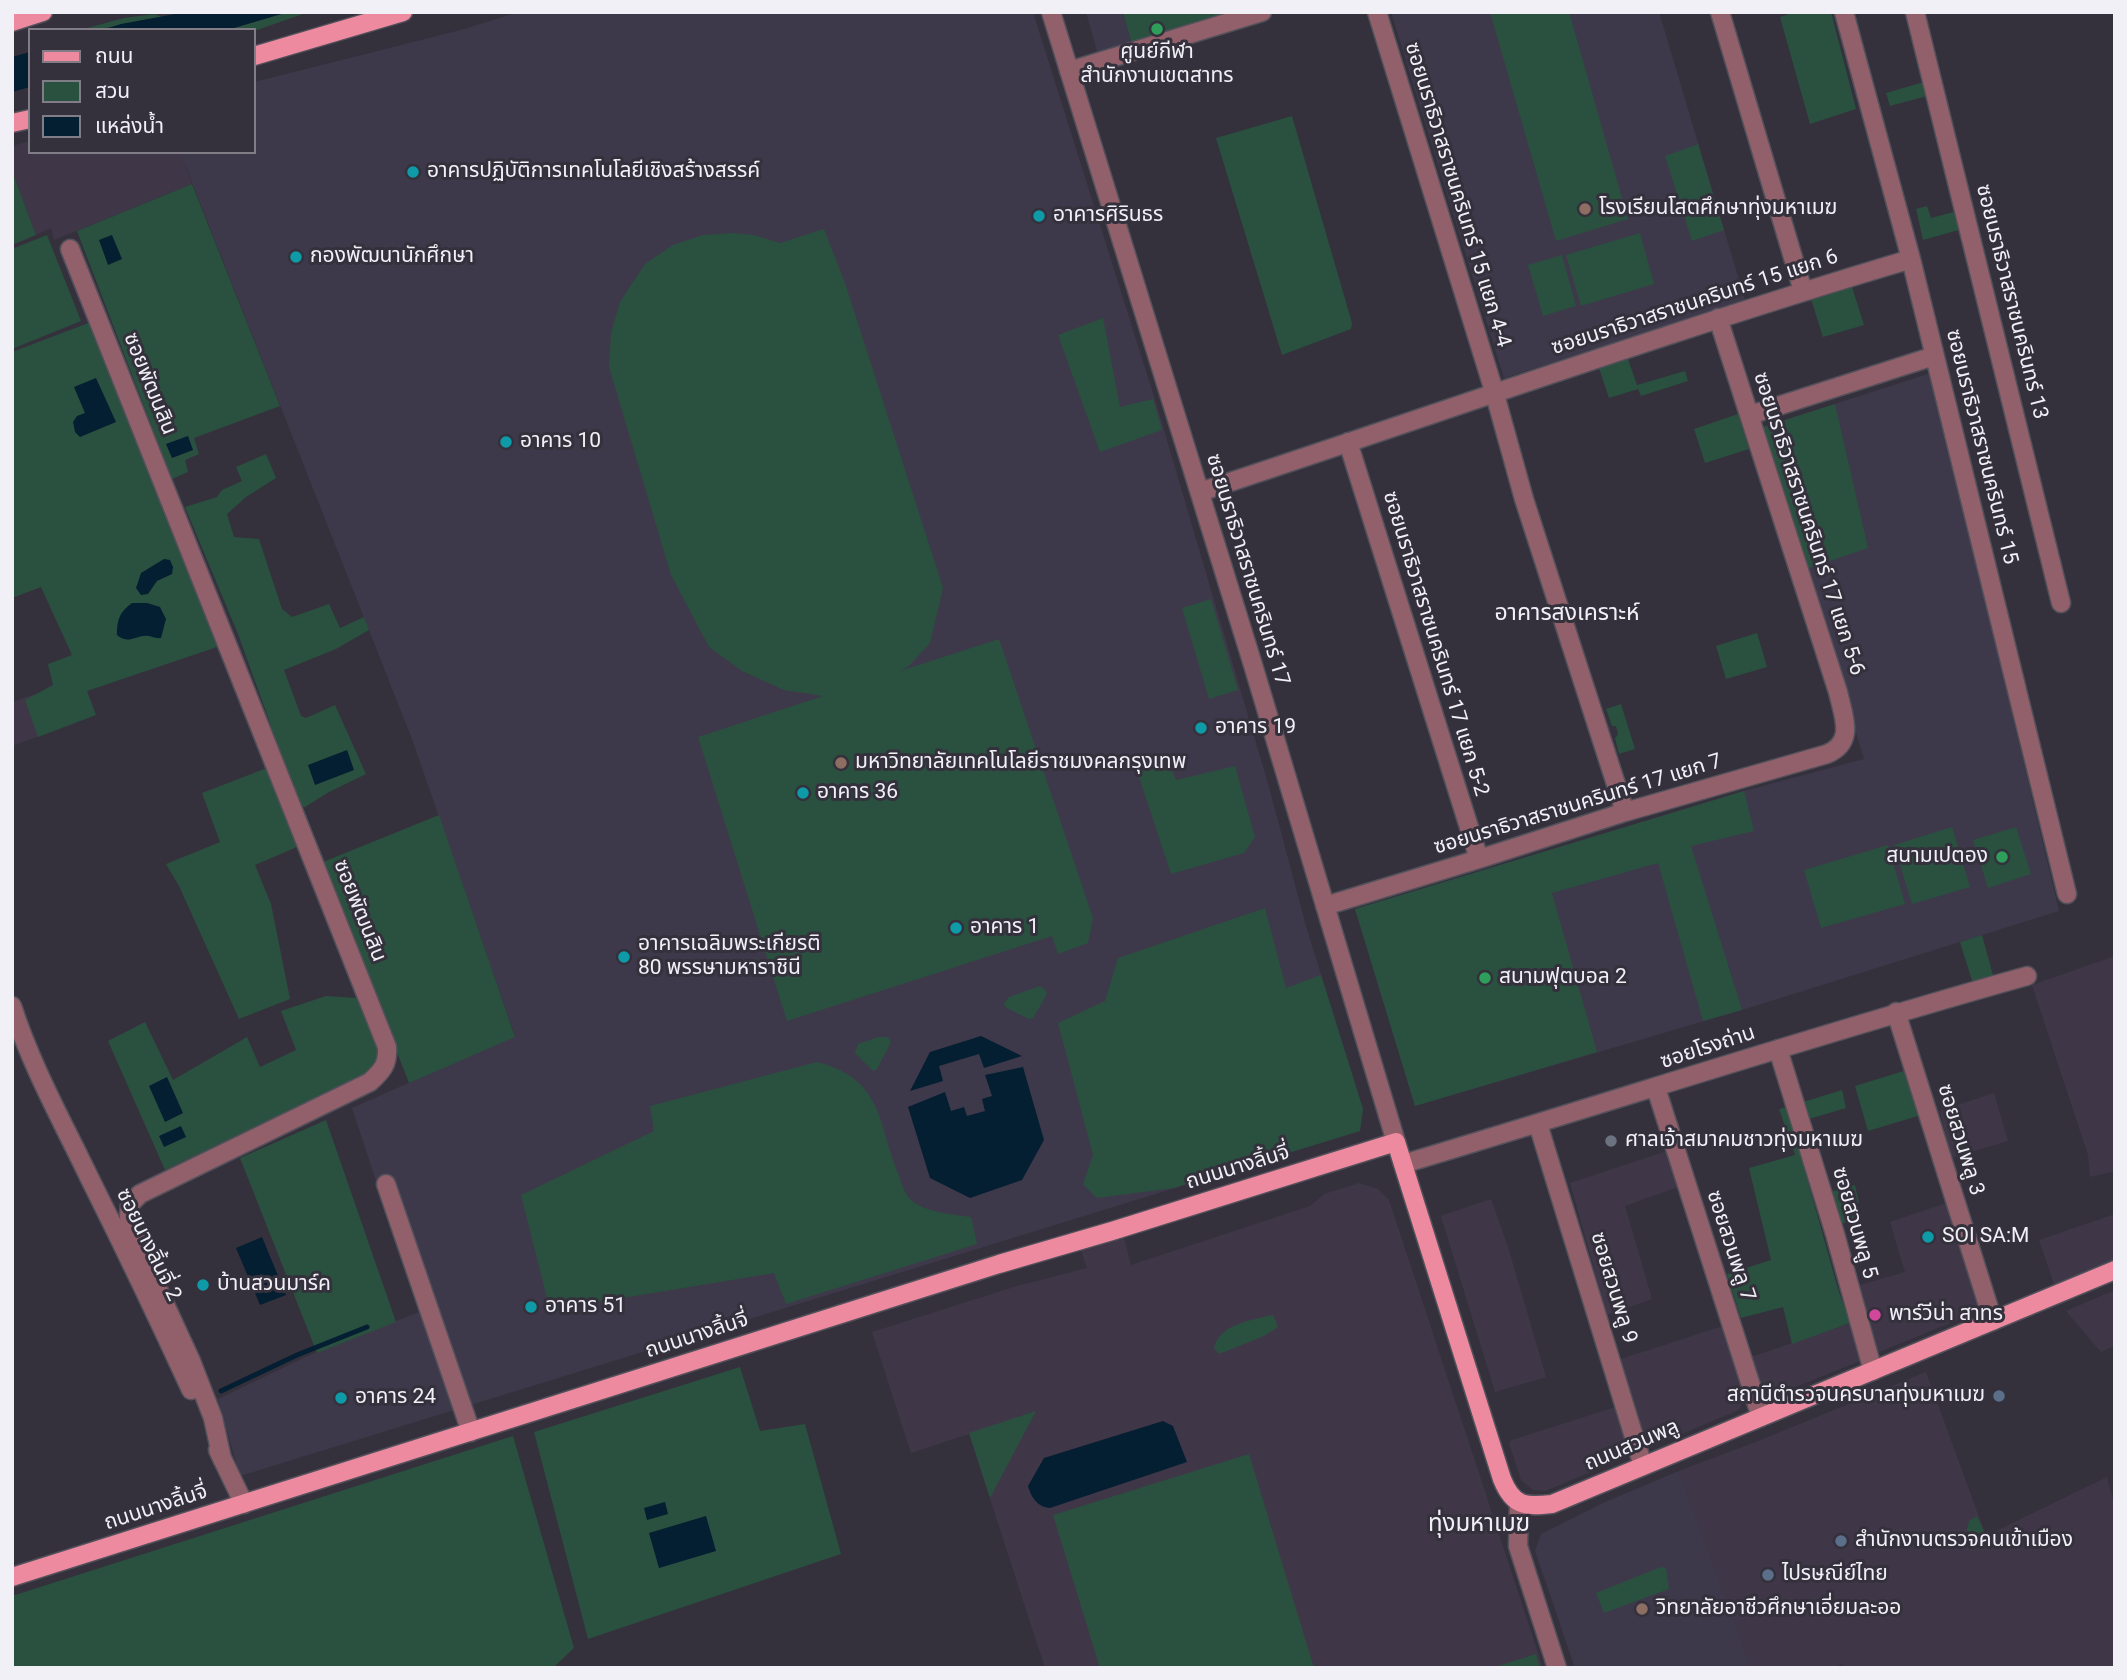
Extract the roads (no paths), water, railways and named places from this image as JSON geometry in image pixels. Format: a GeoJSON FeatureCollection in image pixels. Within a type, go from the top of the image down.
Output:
{"type":"FeatureCollection","features":[{"type":"Feature","properties":{"kind":"main road"},"geometry":{"type":"LineString","coordinates":[[12,22],[43,12]]}},
{"type":"Feature","properties":{"kind":"main road"},"geometry":{"type":"LineString","coordinates":[[256,56],[403,12]]}},
{"type":"Feature","properties":{"kind":"main road"},"geometry":{"type":"LineString","coordinates":[[1396,1142],[1502,1479],[1508,1495],[1519,1504]]}},
{"type":"Feature","properties":{"kind":"main road","name":"ถนนนางลิ้นจี่"},"geometry":{"type":"LineString","coordinates":[[12,1577],[999,1264],[1396,1142]]}},
{"type":"Feature","properties":{"kind":"main road","name":"ถนนสวนพลู"},"geometry":{"type":"LineString","coordinates":[[1519,1504],[1552,1504],[2115,1270]]}},
{"type":"Feature","properties":{"kind":"street","name":"ซอยนราธิวาสราชนครินทร์ 17"},"geometry":{"type":"LineString","coordinates":[[1051,12],[1396,1142]]}},
{"type":"Feature","properties":{"kind":"street"},"geometry":{"type":"LineString","coordinates":[[1069,71],[1262,12]]}},
{"type":"Feature","properties":{"kind":"street","name":"ซอยนราธิวาสราชนครินทร์ 15 แยก 4-4"},"geometry":{"type":"LineString","coordinates":[[1377,12],[1494,391],[1524,499],[1625,812]]}},
{"type":"Feature","properties":{"kind":"street"},"geometry":{"type":"LineString","coordinates":[[1720,12],[1803,292]]}},
{"type":"Feature","properties":{"kind":"street","name":"ซอยนราธิวาสราชนครินทร์ 15"},"geometry":{"type":"LineString","coordinates":[[1844,12],[1911,258],[2067,894]]}},
{"type":"Feature","properties":{"kind":"street","name":"ซอยนราธิวาสราชนครินทร์ 13"},"geometry":{"type":"LineString","coordinates":[[1915,12],[2061,603]]}},
{"type":"Feature","properties":{"kind":"street","name":"ซอยพัฒนสิน"},"geometry":{"type":"LineString","coordinates":[[70,249],[387,1046],[388,1061],[370,1082],[140,1194],[131,1204],[129,1217],[139,1248],[214,1418],[222,1459]]}},
{"type":"Feature","properties":{"kind":"street","name":"ซอยนราธิวาสราชนครินทร์ 15 แยก 6"},"geometry":{"type":"LineString","coordinates":[[1199,492],[1494,391],[1911,258]]}},
{"type":"Feature","properties":{"kind":"street","name":"ซอยนราธิวาสราชนครินทร์ 17 แยก 5-6"},"geometry":{"type":"LineString","coordinates":[[1718,318],[1838,692],[1846,730],[1842,745]]}},
{"type":"Feature","properties":{"kind":"street"},"geometry":{"type":"LineString","coordinates":[[1750,415],[1934,356]]}},
{"type":"Feature","properties":{"kind":"street","name":"ซอยนราธิวาสราชนครินทร์ 17 แยก 5-2"},"geometry":{"type":"LineString","coordinates":[[1348,442],[1479,859]]}},
{"type":"Feature","properties":{"kind":"street","name":"ซอยนราธิวาสราชนครินทร์ 17 แยก 7"},"geometry":{"type":"LineString","coordinates":[[1325,906],[1625,812],[1827,754],[1842,745]]}},
{"type":"Feature","properties":{"kind":"street","name":"ซอยโรงถ่าน"},"geometry":{"type":"LineString","coordinates":[[1403,1164],[1896,1012],[2027,976]]}},
{"type":"Feature","properties":{"kind":"street","name":"ซอยนางลิ้นจี่ 2"},"geometry":{"type":"LineString","coordinates":[[12,1006],[20,1031],[57,1112],[142,1284],[244,1504]]}},
{"type":"Feature","properties":{"kind":"street","name":"ซอยสวนพลู 3"},"geometry":{"type":"LineString","coordinates":[[1896,1012],[1993,1321]]}},
{"type":"Feature","properties":{"kind":"street","name":"ซอยสวนพลู 5"},"geometry":{"type":"LineString","coordinates":[[1778,1049],[1835,1234],[1873,1371]]}},
{"type":"Feature","properties":{"kind":"street","name":"ซอยสวนพลู 7"},"geometry":{"type":"LineString","coordinates":[[1656,1088],[1760,1418]]}},
{"type":"Feature","properties":{"kind":"street","name":"ซอยสวนพลู 9"},"geometry":{"type":"LineString","coordinates":[[1538,1124],[1643,1466]]}},
{"type":"Feature","properties":{"kind":"street"},"geometry":{"type":"LineString","coordinates":[[386,1184],[471,1432]]}},
{"type":"Feature","properties":{"kind":"street"},"geometry":{"type":"LineString","coordinates":[[1519,1504],[1518,1546],[1557,1668]]}},
{"type":"Feature","properties":{"kind":"water"},"geometry":{"type":"Polygon","coordinates":[[[186,12],[288,12],[234,28],[108,28],[186,12]]]}},
{"type":"Feature","properties":{"kind":"water"},"geometry":{"type":"Polygon","coordinates":[[[28,53],[28,88],[12,92],[12,57],[28,53]]]}},
{"type":"Feature","properties":{"kind":"water"},"geometry":{"type":"Polygon","coordinates":[[[112,235],[122,259],[108,265],[99,240],[112,235]]]}},
{"type":"Feature","properties":{"kind":"water"},"geometry":{"type":"Polygon","coordinates":[[[96,378],[116,422],[80,437],[75,432],[73,422],[77,416],[85,413],[74,387],[96,378]]]}},
{"type":"Feature","properties":{"kind":"water"},"geometry":{"type":"Polygon","coordinates":[[[188,436],[193,450],[172,458],[166,444],[188,436]]]}},
{"type":"Feature","properties":{"kind":"water"},"geometry":{"type":"Polygon","coordinates":[[[164,559],[170,560],[172,574],[157,581],[148,594],[141,595],[136,588],[141,573],[164,559]]]}},
{"type":"Feature","properties":{"kind":"water"},"geometry":{"type":"Polygon","coordinates":[[[132,603],[147,603],[160,607],[166,619],[161,638],[146,636],[127,640],[117,635],[120,616],[132,603]]]}},
{"type":"Feature","properties":{"kind":"water"},"geometry":{"type":"Polygon","coordinates":[[[347,750],[354,770],[315,785],[308,765],[347,750]]]}},
{"type":"Feature","properties":{"kind":"water"},"geometry":{"type":"Polygon","coordinates":[[[981,1036],[1022,1056],[984,1068],[979,1054],[939,1066],[943,1081],[910,1091],[930,1052],[981,1036]]]}},
{"type":"Feature","properties":{"kind":"water"},"geometry":{"type":"Polygon","coordinates":[[[1023,1067],[1044,1140],[1022,1180],[970,1198],[930,1178],[908,1107],[945,1092],[951,1111],[964,1107],[967,1116],[985,1111],[982,1099],[992,1096],[985,1075],[1023,1067]]]}},
{"type":"Feature","properties":{"kind":"water"},"geometry":{"type":"Polygon","coordinates":[[[167,1077],[183,1113],[165,1122],[149,1086],[167,1077]]]}},
{"type":"Feature","properties":{"kind":"water"},"geometry":{"type":"Polygon","coordinates":[[[181,1126],[186,1137],[164,1147],[159,1136],[181,1126]]]}},
{"type":"Feature","properties":{"kind":"water"},"geometry":{"type":"Polygon","coordinates":[[[262,1237],[286,1295],[260,1305],[236,1248],[262,1237]]]}},
{"type":"Feature","properties":{"kind":"water"},"geometry":{"type":"Polygon","coordinates":[[[1163,1421],[1173,1426],[1187,1462],[1050,1508],[1038,1504],[1033,1498],[1028,1486],[1044,1458],[1163,1421]]]}},
{"type":"Feature","properties":{"kind":"water"},"geometry":{"type":"Polygon","coordinates":[[[665,1502],[668,1514],[647,1520],[644,1508],[665,1502]]]}},
{"type":"Feature","properties":{"kind":"water"},"geometry":{"type":"Polygon","coordinates":[[[706,1516],[716,1551],[659,1568],[649,1533],[706,1516]]]}},
{"type":"Feature","properties":{"kind":"waterway"},"geometry":{"type":"LineString","coordinates":[[221,1391],[297,1355],[367,1327]]}},
{"type":"Feature","properties":{"kind":"place","name":"ศูนย์กีฬา สำนักงานเขตสาทร"},"geometry":{"type":"Point","coordinates":[1157,29]}},
{"type":"Feature","properties":{"kind":"place","name":"อาคารปฏิบัติการเทคโนโลยีเชิงสร้างสรรค์"},"geometry":{"type":"Point","coordinates":[413,172]}},
{"type":"Feature","properties":{"kind":"place","name":"โรงเรียนโสตศึกษาทุ่งมหาเมฆ"},"geometry":{"type":"Point","coordinates":[1585,209]}},
{"type":"Feature","properties":{"kind":"place","name":"อาคารศิรินธร"},"geometry":{"type":"Point","coordinates":[1039,216]}},
{"type":"Feature","properties":{"kind":"place","name":"กองพัฒนานักศึกษา"},"geometry":{"type":"Point","coordinates":[296,257]}},
{"type":"Feature","properties":{"kind":"place","name":"อาคาร 10"},"geometry":{"type":"Point","coordinates":[506,442]}},
{"type":"Feature","properties":{"kind":"place","name":"อาคาร 19"},"geometry":{"type":"Point","coordinates":[1201,728]}},
{"type":"Feature","properties":{"kind":"place","name":"มหาวิทยาลัยเทคโนโลยีราชมงคลกรุงเทพ"},"geometry":{"type":"Point","coordinates":[841,763]}},
{"type":"Feature","properties":{"kind":"place","name":"อาคาร 36"},"geometry":{"type":"Point","coordinates":[803,793]}},
{"type":"Feature","properties":{"kind":"place","name":"สนามเปตอง"},"geometry":{"type":"Point","coordinates":[2002,857]}},
{"type":"Feature","properties":{"kind":"place","name":"อาคาร 1"},"geometry":{"type":"Point","coordinates":[956,928]}},
{"type":"Feature","properties":{"kind":"place","name":"อาคารเฉลิมพระเกียรติ 80 พรรษามหาราชินี"},"geometry":{"type":"Point","coordinates":[624,957]}},
{"type":"Feature","properties":{"kind":"place","name":"สนามฟุตบอล 2"},"geometry":{"type":"Point","coordinates":[1485,978]}},
{"type":"Feature","properties":{"kind":"place","name":"ศาลเจ้าสมาคมชาวทุ่งมหาเมฆ"},"geometry":{"type":"Point","coordinates":[1611,1141]}},
{"type":"Feature","properties":{"kind":"place","name":"SOI SA:M"},"geometry":{"type":"Point","coordinates":[1928,1237]}},
{"type":"Feature","properties":{"kind":"place","name":"บ้านสวนมาร์ค"},"geometry":{"type":"Point","coordinates":[203,1285]}},
{"type":"Feature","properties":{"kind":"place","name":"อาคาร 51"},"geometry":{"type":"Point","coordinates":[531,1307]}},
{"type":"Feature","properties":{"kind":"place","name":"พาร์วีน่า สาทร"},"geometry":{"type":"Point","coordinates":[1875,1315]}},
{"type":"Feature","properties":{"kind":"place","name":"สถานีตำรวจนครบาลทุ่งมหาเมฆ"},"geometry":{"type":"Point","coordinates":[1999,1396]}},
{"type":"Feature","properties":{"kind":"place","name":"อาคาร 24"},"geometry":{"type":"Point","coordinates":[341,1398]}},
{"type":"Feature","properties":{"kind":"place","name":"สำนักงานตรวจคนเข้าเมือง"},"geometry":{"type":"Point","coordinates":[1841,1541]}},
{"type":"Feature","properties":{"kind":"place","name":"ไปรษณีย์ไทย"},"geometry":{"type":"Point","coordinates":[1768,1575]}},
{"type":"Feature","properties":{"kind":"place","name":"วิทยาลัยอาชีวศึกษาเอี่ยมละออ"},"geometry":{"type":"Point","coordinates":[1642,1609]}},
{"type":"Feature","properties":{"kind":"district","name":"อาคารสงเคราะห์"},"geometry":{"type":"Point","coordinates":[1567,614]}},
{"type":"Feature","properties":{"kind":"district","name":"ทุ่งมหาเมฆ"},"geometry":{"type":"Point","coordinates":[1479,1525]}}]}
